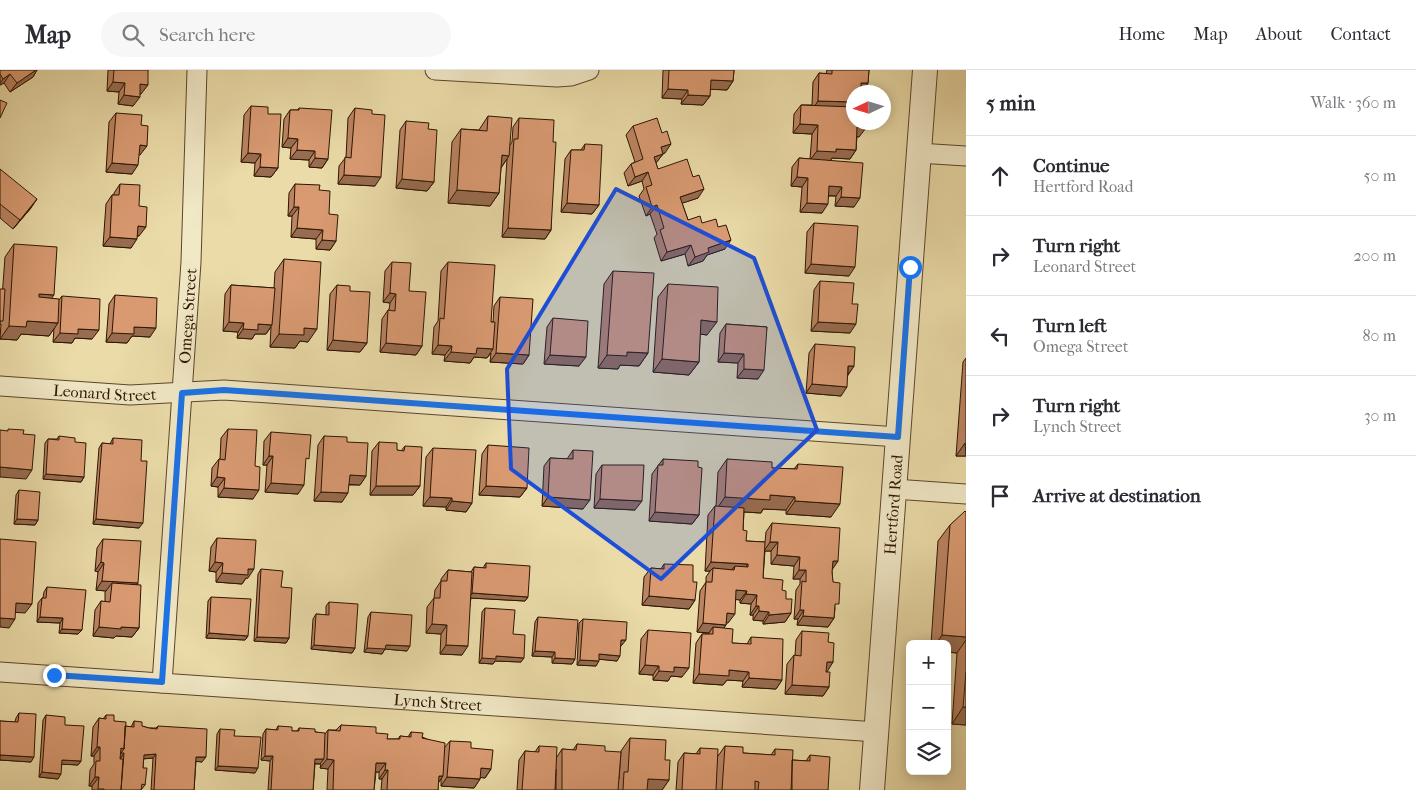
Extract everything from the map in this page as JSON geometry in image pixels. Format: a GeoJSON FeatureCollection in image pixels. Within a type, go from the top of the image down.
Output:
{"type":"FeatureCollection","features":[{"type":"Feature","properties":{"kind":"street","name":"Omega Street"},"geometry":{"type":"LineString","coordinates":[[162,682],[192,262],[197,70]]}},
{"type":"Feature","properties":{"kind":"street"},"geometry":{"type":"LineString","coordinates":[[435,70],[557,77],[571,76],[589,70]]}},
{"type":"Feature","properties":{"kind":"street","name":"Hertford Road"},"geometry":{"type":"LineString","coordinates":[[872,790],[925,70]]}},
{"type":"Feature","properties":{"kind":"street"},"geometry":{"type":"LineString","coordinates":[[918,153],[966,156]]}},
{"type":"Feature","properties":{"kind":"street","name":"Leonard Street"},"geometry":{"type":"LineString","coordinates":[[0,386],[130,395],[224,390],[898,437]]}},
{"type":"Feature","properties":{"kind":"street"},"geometry":{"type":"LineString","coordinates":[[894,489],[966,494]]}},
{"type":"Feature","properties":{"kind":"street","name":"Lynch Street"},"geometry":{"type":"LineString","coordinates":[[0,672],[877,732]]}},
{"type":"Feature","properties":{"kind":"highlighted area"},"geometry":{"type":"Polygon","coordinates":[[[616,189],[754,258],[817,430],[661,579],[511,469],[507,369],[616,189]]]}},
{"type":"Feature","properties":{"kind":"building"},"geometry":{"type":"Polygon","coordinates":[[[0,70],[36,70],[17,83],[10,74],[3,79],[0,70]]]}},
{"type":"Feature","properties":{"kind":"building"},"geometry":{"type":"Polygon","coordinates":[[[114,70],[148,70],[148,85],[140,84],[140,97],[124,95],[125,83],[113,82],[114,70]]]}},
{"type":"Feature","properties":{"kind":"building"},"geometry":{"type":"Polygon","coordinates":[[[669,70],[734,70],[733,81],[711,80],[710,96],[688,95],[688,90],[668,89],[669,70]]]}},
{"type":"Feature","properties":{"kind":"building"},"geometry":{"type":"Polygon","coordinates":[[[832,70],[869,70],[868,83],[846,85],[846,102],[818,101],[819,73],[832,74],[832,70]]]}},
{"type":"Feature","properties":{"kind":"building"},"geometry":{"type":"Polygon","coordinates":[[[0,100],[7,103],[0,118],[0,100]]]}},
{"type":"Feature","properties":{"kind":"building"},"geometry":{"type":"Polygon","coordinates":[[[801,105],[846,107],[846,130],[857,130],[856,150],[836,149],[836,152],[817,151],[818,125],[800,124],[801,105]]]}},
{"type":"Feature","properties":{"kind":"building"},"geometry":{"type":"Polygon","coordinates":[[[251,106],[268,107],[268,114],[281,114],[278,168],[260,167],[261,154],[248,153],[251,106]]]}},
{"type":"Feature","properties":{"kind":"building"},"geometry":{"type":"Polygon","coordinates":[[[299,108],[332,110],[328,159],[315,158],[315,151],[297,150],[298,139],[288,138],[290,110],[299,110],[299,108]]]}},
{"type":"Feature","properties":{"kind":"building"},"geometry":{"type":"Polygon","coordinates":[[[355,108],[372,110],[372,114],[385,115],[381,177],[344,175],[345,157],[351,158],[355,108]]]}},
{"type":"Feature","properties":{"kind":"building"},"geometry":{"type":"Polygon","coordinates":[[[116,113],[142,115],[141,125],[148,126],[147,146],[140,145],[138,165],[112,163],[116,113]]]}},
{"type":"Feature","properties":{"kind":"building"},"geometry":{"type":"Polygon","coordinates":[[[488,116],[512,118],[509,156],[502,155],[499,193],[457,190],[461,129],[487,131],[488,116]]]}},
{"type":"Feature","properties":{"kind":"building"},"geometry":{"type":"Polygon","coordinates":[[[519,118],[554,120],[553,142],[556,142],[551,230],[508,228],[514,139],[518,139],[519,118]]]}},
{"type":"Feature","properties":{"kind":"building"},"geometry":{"type":"Polygon","coordinates":[[[657,118],[662,133],[667,131],[671,144],[661,147],[663,154],[654,157],[658,169],[687,159],[693,177],[699,175],[704,189],[680,197],[688,220],[700,216],[702,223],[716,219],[718,227],[726,225],[731,240],[708,248],[709,252],[695,257],[691,245],[667,252],[660,230],[664,228],[657,205],[652,207],[646,187],[652,185],[648,172],[635,177],[631,164],[643,159],[633,126],[657,118]]]}},
{"type":"Feature","properties":{"kind":"building"},"geometry":{"type":"Polygon","coordinates":[[[406,121],[429,123],[428,129],[437,130],[434,182],[402,179],[406,121]]]}},
{"type":"Feature","properties":{"kind":"building"},"geometry":{"type":"Polygon","coordinates":[[[585,144],[602,145],[599,205],[567,203],[571,150],[584,150],[585,144]]]}},
{"type":"Feature","properties":{"kind":"building"},"geometry":{"type":"Polygon","coordinates":[[[799,158],[863,163],[860,198],[841,197],[842,187],[829,186],[828,204],[807,203],[808,178],[797,177],[799,158]]]}},
{"type":"Feature","properties":{"kind":"building"},"geometry":{"type":"Polygon","coordinates":[[[0,169],[37,199],[20,220],[0,204],[0,169]]]}},
{"type":"Feature","properties":{"kind":"building"},"geometry":{"type":"Polygon","coordinates":[[[120,184],[140,185],[139,206],[147,207],[146,227],[138,226],[137,239],[110,237],[112,195],[119,195],[120,184]]]}},
{"type":"Feature","properties":{"kind":"building"},"geometry":{"type":"Polygon","coordinates":[[[295,184],[320,185],[319,190],[330,191],[329,214],[338,215],[336,241],[322,240],[323,230],[297,228],[299,207],[294,207],[295,184]]]}},
{"type":"Feature","properties":{"kind":"building"},"geometry":{"type":"Polygon","coordinates":[[[814,223],[858,226],[855,267],[811,264],[814,223]]]}},
{"type":"Feature","properties":{"kind":"building"},"geometry":{"type":"Polygon","coordinates":[[[14,244],[57,247],[54,295],[39,294],[39,297],[59,299],[58,323],[27,321],[26,327],[9,326],[14,244]]]}},
{"type":"Feature","properties":{"kind":"building"},"geometry":{"type":"Polygon","coordinates":[[[284,259],[321,262],[317,329],[304,328],[304,335],[279,334],[284,259]]]}},
{"type":"Feature","properties":{"kind":"building"},"geometry":{"type":"Polygon","coordinates":[[[392,262],[411,263],[409,291],[426,292],[422,346],[386,343],[388,310],[395,311],[396,294],[390,293],[392,262]]]}},
{"type":"Feature","properties":{"kind":"building"},"geometry":{"type":"Polygon","coordinates":[[[448,262],[495,265],[491,322],[495,322],[493,349],[477,348],[476,354],[451,352],[452,346],[438,345],[440,318],[444,319],[448,262]]]}},
{"type":"Feature","properties":{"kind":"building"},"geometry":{"type":"Polygon","coordinates":[[[613,271],[654,273],[648,353],[627,352],[627,356],[607,355],[613,271]]]}},
{"type":"Feature","properties":{"kind":"building"},"geometry":{"type":"Polygon","coordinates":[[[820,281],[854,283],[852,304],[858,304],[856,324],[818,322],[820,281]]]}},
{"type":"Feature","properties":{"kind":"building"},"geometry":{"type":"Polygon","coordinates":[[[668,284],[718,287],[717,322],[701,320],[699,362],[662,359],[668,284]]]}},
{"type":"Feature","properties":{"kind":"building"},"geometry":{"type":"Polygon","coordinates":[[[231,285],[275,288],[272,325],[258,324],[258,330],[243,329],[244,323],[229,322],[231,285]]]}},
{"type":"Feature","properties":{"kind":"building"},"geometry":{"type":"Polygon","coordinates":[[[337,285],[350,286],[350,291],[370,292],[367,343],[333,340],[337,285]]]}},
{"type":"Feature","properties":{"kind":"building"},"geometry":{"type":"Polygon","coordinates":[[[0,289],[5,289],[3,321],[0,321],[0,289]]]}},
{"type":"Feature","properties":{"kind":"building"},"geometry":{"type":"Polygon","coordinates":[[[115,295],[157,298],[156,328],[134,327],[134,334],[112,333],[115,295]]]}},
{"type":"Feature","properties":{"kind":"building"},"geometry":{"type":"Polygon","coordinates":[[[62,296],[100,299],[99,330],[78,329],[78,334],[60,333],[62,296]]]}},
{"type":"Feature","properties":{"kind":"building"},"geometry":{"type":"Polygon","coordinates":[[[500,297],[533,299],[529,355],[496,353],[500,297]]]}},
{"type":"Feature","properties":{"kind":"building"},"geometry":{"type":"Polygon","coordinates":[[[553,318],[588,321],[586,357],[550,355],[553,318]]]}},
{"type":"Feature","properties":{"kind":"building"},"geometry":{"type":"Polygon","coordinates":[[[726,324],[767,327],[764,370],[744,369],[744,354],[724,353],[726,324]]]}},
{"type":"Feature","properties":{"kind":"building"},"geometry":{"type":"Polygon","coordinates":[[[815,344],[855,347],[854,366],[848,366],[847,387],[812,384],[815,344]]]}},
{"type":"Feature","properties":{"kind":"building"},"geometry":{"type":"Polygon","coordinates":[[[8,429],[24,430],[23,434],[35,435],[32,470],[0,467],[0,430],[8,431],[8,429]]]}},
{"type":"Feature","properties":{"kind":"building"},"geometry":{"type":"Polygon","coordinates":[[[228,429],[257,430],[255,466],[260,467],[259,490],[224,488],[225,478],[217,477],[219,459],[225,460],[228,429]]]}},
{"type":"Feature","properties":{"kind":"building"},"geometry":{"type":"Polygon","coordinates":[[[271,432],[311,435],[309,459],[306,458],[304,485],[271,483],[273,456],[269,456],[271,432]]]}},
{"type":"Feature","properties":{"kind":"building"},"geometry":{"type":"Polygon","coordinates":[[[59,436],[75,438],[75,442],[86,443],[84,477],[46,474],[48,439],[59,440],[59,436]]]}},
{"type":"Feature","properties":{"kind":"building"},"geometry":{"type":"Polygon","coordinates":[[[324,436],[347,437],[347,442],[368,443],[366,476],[350,475],[348,493],[321,492],[324,436]]]}},
{"type":"Feature","properties":{"kind":"building"},"geometry":{"type":"Polygon","coordinates":[[[113,438],[142,440],[141,461],[147,461],[143,523],[96,519],[102,443],[113,444],[113,438]]]}},
{"type":"Feature","properties":{"kind":"building"},"geometry":{"type":"Polygon","coordinates":[[[379,442],[397,443],[397,450],[404,451],[405,446],[422,447],[420,486],[376,486],[379,442]]]}},
{"type":"Feature","properties":{"kind":"building"},"geometry":{"type":"Polygon","coordinates":[[[488,445],[529,448],[527,488],[486,486],[488,445]]]}},
{"type":"Feature","properties":{"kind":"building"},"geometry":{"type":"Polygon","coordinates":[[[433,448],[476,450],[472,503],[452,501],[452,498],[430,497],[433,448]]]}},
{"type":"Feature","properties":{"kind":"building"},"geometry":{"type":"Polygon","coordinates":[[[573,450],[593,451],[590,500],[548,497],[550,458],[573,459],[573,450]]]}},
{"type":"Feature","properties":{"kind":"building"},"geometry":{"type":"Polygon","coordinates":[[[663,459],[698,461],[698,467],[702,468],[699,515],[655,512],[658,465],[663,465],[663,459]]]}},
{"type":"Feature","properties":{"kind":"building"},"geometry":{"type":"Polygon","coordinates":[[[727,459],[772,462],[772,468],[797,469],[798,464],[843,467],[840,504],[795,501],[795,497],[770,495],[770,500],[725,497],[727,459]]]}},
{"type":"Feature","properties":{"kind":"building"},"geometry":{"type":"Polygon","coordinates":[[[602,465],[644,465],[642,501],[600,499],[602,465]]]}},
{"type":"Feature","properties":{"kind":"building"},"geometry":{"type":"Polygon","coordinates":[[[19,490],[40,492],[38,520],[17,519],[19,490]]]}},
{"type":"Feature","properties":{"kind":"building"},"geometry":{"type":"Polygon","coordinates":[[[715,506],[744,508],[743,530],[747,531],[746,541],[765,542],[763,578],[783,580],[782,590],[786,591],[786,599],[792,599],[791,613],[769,615],[769,612],[759,611],[759,606],[756,606],[757,595],[746,594],[747,591],[736,590],[735,614],[727,613],[726,625],[703,623],[706,582],[712,582],[713,568],[734,570],[735,566],[748,567],[748,564],[711,562],[715,506]]]}},
{"type":"Feature","properties":{"kind":"building"},"geometry":{"type":"Polygon","coordinates":[[[965,511],[966,637],[942,635],[950,525],[965,511]]]}},
{"type":"Feature","properties":{"kind":"building"},"geometry":{"type":"Polygon","coordinates":[[[772,523],[840,528],[838,561],[833,561],[832,572],[833,582],[840,583],[839,604],[835,604],[834,618],[803,616],[804,610],[800,610],[802,581],[806,582],[806,570],[799,570],[800,557],[777,555],[778,542],[770,542],[772,523]]]}},
{"type":"Feature","properties":{"kind":"building"},"geometry":{"type":"Polygon","coordinates":[[[217,538],[256,540],[254,569],[248,569],[248,575],[222,573],[223,563],[215,562],[217,538]]]}},
{"type":"Feature","properties":{"kind":"building"},"geometry":{"type":"Polygon","coordinates":[[[0,539],[36,542],[32,604],[16,603],[15,619],[0,618],[0,539]]]}},
{"type":"Feature","properties":{"kind":"building"},"geometry":{"type":"Polygon","coordinates":[[[103,539],[141,541],[138,583],[102,581],[104,563],[101,562],[103,539]]]}},
{"type":"Feature","properties":{"kind":"building"},"geometry":{"type":"Polygon","coordinates":[[[486,563],[530,566],[528,597],[472,593],[474,567],[486,568],[486,563]]]}},
{"type":"Feature","properties":{"kind":"building"},"geometry":{"type":"Polygon","coordinates":[[[664,564],[693,565],[693,582],[697,582],[695,600],[649,596],[651,568],[664,569],[664,564]]]}},
{"type":"Feature","properties":{"kind":"building"},"geometry":{"type":"Polygon","coordinates":[[[261,569],[283,571],[281,587],[292,588],[289,638],[257,637],[261,569]]]}},
{"type":"Feature","properties":{"kind":"building"},"geometry":{"type":"Polygon","coordinates":[[[448,570],[472,572],[468,646],[446,645],[447,625],[432,624],[434,598],[440,598],[441,581],[447,581],[448,570]]]}},
{"type":"Feature","properties":{"kind":"building"},"geometry":{"type":"Polygon","coordinates":[[[112,583],[141,585],[139,628],[99,627],[101,601],[110,602],[112,583]]]}},
{"type":"Feature","properties":{"kind":"building"},"geometry":{"type":"Polygon","coordinates":[[[47,587],[86,590],[82,630],[62,629],[63,618],[40,617],[42,598],[46,598],[47,587]]]}},
{"type":"Feature","properties":{"kind":"building"},"geometry":{"type":"Polygon","coordinates":[[[211,597],[251,599],[248,636],[209,633],[211,597]]]}},
{"type":"Feature","properties":{"kind":"building"},"geometry":{"type":"Polygon","coordinates":[[[329,602],[358,604],[355,648],[314,645],[316,614],[329,615],[329,602]]]}},
{"type":"Feature","properties":{"kind":"building"},"geometry":{"type":"Polygon","coordinates":[[[485,608],[515,610],[513,634],[525,635],[524,658],[496,656],[496,659],[482,658],[485,608]]]}},
{"type":"Feature","properties":{"kind":"building"},"geometry":{"type":"Polygon","coordinates":[[[371,612],[412,615],[410,646],[386,645],[385,649],[367,648],[371,612]]]}},
{"type":"Feature","properties":{"kind":"building"},"geometry":{"type":"Polygon","coordinates":[[[538,617],[578,620],[575,659],[555,658],[555,652],[535,651],[538,617]]]}},
{"type":"Feature","properties":{"kind":"building"},"geometry":{"type":"Polygon","coordinates":[[[583,619],[627,622],[626,640],[621,640],[620,656],[599,654],[599,661],[580,660],[583,619]]]}},
{"type":"Feature","properties":{"kind":"building"},"geometry":{"type":"Polygon","coordinates":[[[713,627],[733,629],[732,643],[751,644],[751,637],[783,639],[782,680],[749,678],[749,672],[729,670],[729,676],[699,674],[702,634],[713,634],[713,627]]]}},
{"type":"Feature","properties":{"kind":"building"},"geometry":{"type":"Polygon","coordinates":[[[648,630],[691,633],[689,668],[674,667],[674,672],[659,671],[659,666],[645,665],[648,630]]]}},
{"type":"Feature","properties":{"kind":"building"},"geometry":{"type":"Polygon","coordinates":[[[802,631],[829,633],[828,642],[834,643],[833,662],[827,662],[826,672],[830,672],[829,687],[792,685],[794,655],[801,656],[802,631]]]}},
{"type":"Feature","properties":{"kind":"building"},"geometry":{"type":"Polygon","coordinates":[[[966,672],[966,707],[963,707],[966,672]]]}},
{"type":"Feature","properties":{"kind":"building"},"geometry":{"type":"Polygon","coordinates":[[[19,713],[36,714],[34,757],[0,755],[0,721],[18,722],[19,713]]]}},
{"type":"Feature","properties":{"kind":"building"},"geometry":{"type":"Polygon","coordinates":[[[46,715],[65,717],[65,725],[84,726],[81,761],[62,760],[61,774],[42,772],[46,715]]]}},
{"type":"Feature","properties":{"kind":"building"},"geometry":{"type":"Polygon","coordinates":[[[106,715],[114,715],[114,721],[126,722],[124,749],[121,748],[120,759],[123,759],[121,790],[98,789],[99,777],[95,777],[96,761],[100,761],[100,747],[97,747],[99,718],[106,719],[106,715]]]}},
{"type":"Feature","properties":{"kind":"building"},"geometry":{"type":"Polygon","coordinates":[[[134,721],[142,722],[142,726],[157,729],[158,726],[207,729],[206,757],[196,757],[194,790],[154,790],[156,754],[144,755],[143,768],[147,768],[145,785],[142,784],[141,790],[121,790],[124,753],[121,753],[124,749],[125,726],[134,727],[134,721]]]}},
{"type":"Feature","properties":{"kind":"building"},"geometry":{"type":"Polygon","coordinates":[[[341,725],[376,727],[376,733],[388,734],[387,739],[400,739],[400,736],[411,737],[411,732],[423,733],[422,738],[445,743],[443,776],[439,776],[438,790],[387,790],[388,770],[385,770],[386,763],[376,763],[374,790],[333,790],[334,760],[327,759],[328,730],[340,731],[341,725]]]}},
{"type":"Feature","properties":{"kind":"building"},"geometry":{"type":"Polygon","coordinates":[[[278,726],[292,727],[292,731],[299,731],[299,728],[315,729],[315,732],[325,733],[324,759],[315,759],[313,790],[271,790],[273,756],[265,756],[266,729],[278,730],[278,726]]]}},
{"type":"Feature","properties":{"kind":"building"},"geometry":{"type":"Polygon","coordinates":[[[220,729],[235,730],[234,736],[261,737],[258,768],[218,766],[220,729]]]}},
{"type":"Feature","properties":{"kind":"building"},"geometry":{"type":"Polygon","coordinates":[[[630,738],[666,740],[665,760],[670,760],[669,780],[648,779],[647,790],[623,790],[624,772],[628,772],[630,738]]]}},
{"type":"Feature","properties":{"kind":"building"},"geometry":{"type":"Polygon","coordinates":[[[450,741],[471,742],[471,748],[493,750],[491,769],[481,768],[480,779],[447,777],[450,741]]]}},
{"type":"Feature","properties":{"kind":"building"},"geometry":{"type":"Polygon","coordinates":[[[577,744],[605,746],[605,751],[621,752],[618,790],[562,790],[562,749],[576,750],[577,744]]]}},
{"type":"Feature","properties":{"kind":"building"},"geometry":{"type":"Polygon","coordinates":[[[539,746],[557,747],[555,790],[522,790],[525,751],[539,752],[539,746]]]}},
{"type":"Feature","properties":{"kind":"building"},"geometry":{"type":"Polygon","coordinates":[[[725,746],[743,747],[743,753],[775,755],[775,749],[793,750],[791,790],[758,790],[759,782],[755,781],[755,790],[722,790],[725,746]]]}},
{"type":"Feature","properties":{"kind":"building"},"geometry":{"type":"Polygon","coordinates":[[[700,748],[718,749],[716,790],[682,790],[684,753],[700,754],[700,748]]]}},
{"type":"Feature","properties":{"kind":"building"},"geometry":{"type":"Polygon","coordinates":[[[810,755],[830,757],[828,790],[792,790],[792,760],[810,761],[810,755]]]}},
{"type":"Feature","properties":{"kind":"route"},"geometry":{"type":"LineString","coordinates":[[54,675],[162,682],[182,393],[224,390],[898,437],[910,267]]}}]}
